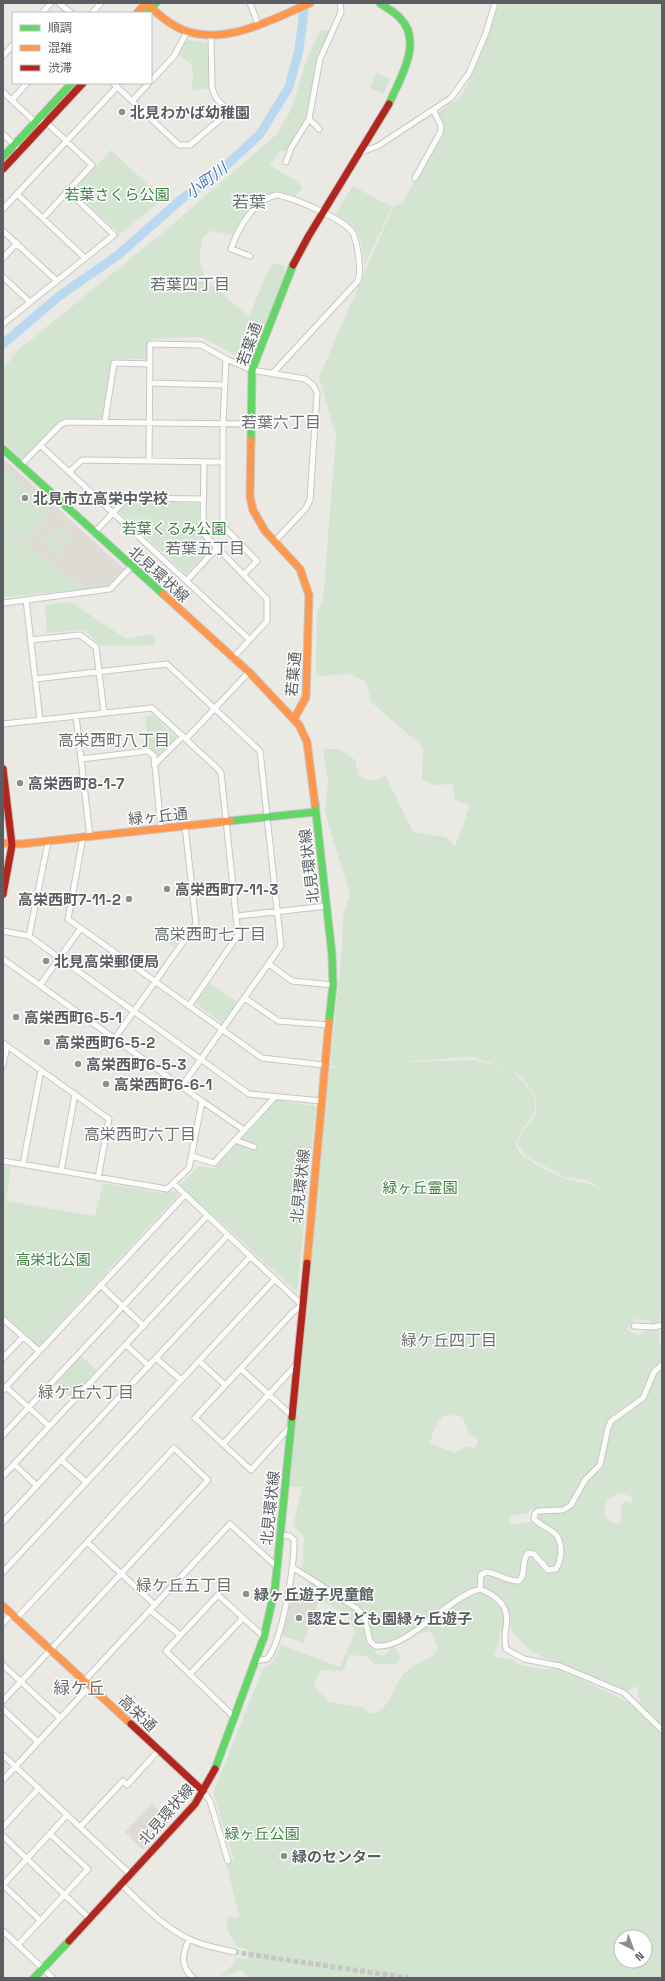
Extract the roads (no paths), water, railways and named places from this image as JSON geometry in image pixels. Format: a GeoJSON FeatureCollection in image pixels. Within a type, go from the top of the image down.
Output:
{"type":"FeatureCollection","features":[{"type":"Feature","properties":{"kind":"main road"},"geometry":{"type":"LineString","coordinates":[[139,12],[149,6],[162,17],[187,32],[211,35],[229,34],[310,3]]}},
{"type":"Feature","properties":{"kind":"main road","name":"若葉通"},"geometry":{"type":"LineString","coordinates":[[294,719],[302,707],[306,697],[309,595],[300,568],[259,522],[253,510],[250,497],[252,370],[292,267],[323,212],[385,113],[407,62],[411,47],[410,36],[400,18],[380,3]]}},
{"type":"Feature","properties":{"kind":"main road"},"geometry":{"type":"LineString","coordinates":[[3,157],[71,84]]}},
{"type":"Feature","properties":{"kind":"main road"},"geometry":{"type":"LineString","coordinates":[[3,169],[82,84]]}},
{"type":"Feature","properties":{"kind":"main road","name":"北見環状線"},"geometry":{"type":"LineString","coordinates":[[3,450],[248,672],[299,725],[307,742],[327,906],[332,954],[333,984],[324,1065],[322,1101],[291,1415],[281,1535],[274,1595],[264,1637],[216,1767],[195,1804],[34,1978]]}},
{"type":"Feature","properties":{"kind":"main road"},"geometry":{"type":"LineString","coordinates":[[3,769],[12,845],[3,894]]}},
{"type":"Feature","properties":{"kind":"main road","name":"緑ヶ丘通"},"geometry":{"type":"LineString","coordinates":[[3,843],[12,845],[48,842],[316,812]]}},
{"type":"Feature","properties":{"kind":"main road","name":"高栄通"},"geometry":{"type":"LineString","coordinates":[[3,1606],[203,1792]]}},
{"type":"Feature","properties":{"kind":"street"},"geometry":{"type":"LineString","coordinates":[[43,12],[51,3]]}},
{"type":"Feature","properties":{"kind":"street"},"geometry":{"type":"LineString","coordinates":[[59,3],[69,12]]}},
{"type":"Feature","properties":{"kind":"street"},"geometry":{"type":"LineString","coordinates":[[93,12],[101,3]]}},
{"type":"Feature","properties":{"kind":"street"},"geometry":{"type":"LineString","coordinates":[[250,3],[258,24]]}},
{"type":"Feature","properties":{"kind":"street"},"geometry":{"type":"LineString","coordinates":[[286,162],[291,148],[309,119],[320,59],[341,12],[340,3]]}},
{"type":"Feature","properties":{"kind":"street"},"geometry":{"type":"LineString","coordinates":[[361,152],[378,146],[434,111],[451,98],[466,79],[486,34],[495,3]]}},
{"type":"Feature","properties":{"kind":"street"},"geometry":{"type":"LineString","coordinates":[[152,80],[174,56],[187,32]]}},
{"type":"Feature","properties":{"kind":"street"},"geometry":{"type":"LineString","coordinates":[[114,84],[179,145],[190,145],[223,117],[224,107],[216,98],[212,88],[211,35]]}},
{"type":"Feature","properties":{"kind":"street"},"geometry":{"type":"LineString","coordinates":[[3,56],[12,46]]}},
{"type":"Feature","properties":{"kind":"street"},"geometry":{"type":"LineString","coordinates":[[12,100],[26,84]]}},
{"type":"Feature","properties":{"kind":"street"},"geometry":{"type":"LineString","coordinates":[[132,101],[148,84]]}},
{"type":"Feature","properties":{"kind":"street"},"geometry":{"type":"LineString","coordinates":[[3,209],[117,87]]}},
{"type":"Feature","properties":{"kind":"street"},"geometry":{"type":"LineString","coordinates":[[3,92],[35,122],[46,122],[92,165],[43,218]]}},
{"type":"Feature","properties":{"kind":"street"},"geometry":{"type":"LineString","coordinates":[[415,178],[440,133],[441,126],[434,111]]}},
{"type":"Feature","properties":{"kind":"street"},"geometry":{"type":"LineString","coordinates":[[309,119],[319,129]]}},
{"type":"Feature","properties":{"kind":"street"},"geometry":{"type":"LineString","coordinates":[[3,134],[20,150]]}},
{"type":"Feature","properties":{"kind":"street"},"geometry":{"type":"LineString","coordinates":[[4,323],[114,235],[68,192]]}},
{"type":"Feature","properties":{"kind":"street"},"geometry":{"type":"LineString","coordinates":[[17,194],[85,258]]}},
{"type":"Feature","properties":{"kind":"street"},"geometry":{"type":"LineString","coordinates":[[250,256],[232,249],[234,239],[244,222],[264,201],[272,196],[284,196],[323,212],[346,225],[352,232],[357,245],[360,275],[353,288],[272,374]]}},
{"type":"Feature","properties":{"kind":"street"},"geometry":{"type":"LineString","coordinates":[[3,231],[57,281]]}},
{"type":"Feature","properties":{"kind":"street"},"geometry":{"type":"LineString","coordinates":[[3,258],[17,243]]}},
{"type":"Feature","properties":{"kind":"street"},"geometry":{"type":"LineString","coordinates":[[3,277],[30,302]]}},
{"type":"Feature","properties":{"kind":"street"},"geometry":{"type":"LineString","coordinates":[[149,461],[150,344],[201,345],[226,359],[252,370],[305,379],[313,385],[317,393],[310,500],[306,508],[275,541]]}},
{"type":"Feature","properties":{"kind":"street"},"geometry":{"type":"LineString","coordinates":[[226,359],[222,462],[223,526],[257,561],[244,574]]}},
{"type":"Feature","properties":{"kind":"street"},"geometry":{"type":"LineString","coordinates":[[105,421],[114,363],[150,364]]}},
{"type":"Feature","properties":{"kind":"street"},"geometry":{"type":"LineString","coordinates":[[150,383],[224,385]]}},
{"type":"Feature","properties":{"kind":"street"},"geometry":{"type":"LineString","coordinates":[[20,466],[40,445],[66,422],[149,421],[250,424]]}},
{"type":"Feature","properties":{"kind":"street"},"geometry":{"type":"LineString","coordinates":[[40,445],[114,512],[250,640]]}},
{"type":"Feature","properties":{"kind":"street"},"geometry":{"type":"LineString","coordinates":[[69,472],[82,460],[222,462]]}},
{"type":"Feature","properties":{"kind":"street"},"geometry":{"type":"LineString","coordinates":[[204,462],[202,499],[203,533],[244,574],[267,600],[267,621],[232,658]]}},
{"type":"Feature","properties":{"kind":"street"},"geometry":{"type":"LineString","coordinates":[[94,533],[127,498],[202,499]]}},
{"type":"Feature","properties":{"kind":"street"},"geometry":{"type":"LineString","coordinates":[[187,580],[217,548]]}},
{"type":"Feature","properties":{"kind":"street"},"geometry":{"type":"LineString","coordinates":[[3,602],[110,589],[131,567]]}},
{"type":"Feature","properties":{"kind":"street"},"geometry":{"type":"LineString","coordinates":[[26,600],[40,720]]}},
{"type":"Feature","properties":{"kind":"street"},"geometry":{"type":"LineString","coordinates":[[30,640],[80,635],[96,647],[104,713]]}},
{"type":"Feature","properties":{"kind":"street"},"geometry":{"type":"LineString","coordinates":[[35,679],[167,664],[260,751],[281,946],[182,1086]]}},
{"type":"Feature","properties":{"kind":"street"},"geometry":{"type":"LineString","coordinates":[[154,765],[215,709],[248,672]]}},
{"type":"Feature","properties":{"kind":"street"},"geometry":{"type":"LineString","coordinates":[[3,724],[152,708],[221,773],[238,935],[189,1006]]}},
{"type":"Feature","properties":{"kind":"street"},"geometry":{"type":"LineString","coordinates":[[76,716],[87,837],[68,919],[262,1058],[324,1065]]}},
{"type":"Feature","properties":{"kind":"street"},"geometry":{"type":"LineString","coordinates":[[80,759],[148,751],[154,756],[162,829]]}},
{"type":"Feature","properties":{"kind":"street"},"geometry":{"type":"LineString","coordinates":[[114,1038],[196,924],[185,826]]}},
{"type":"Feature","properties":{"kind":"street"},"geometry":{"type":"LineString","coordinates":[[29,936],[48,842]]}},
{"type":"Feature","properties":{"kind":"street"},"geometry":{"type":"LineString","coordinates":[[237,916],[327,906]]}},
{"type":"Feature","properties":{"kind":"street"},"geometry":{"type":"LineString","coordinates":[[40,985],[81,928]]}},
{"type":"Feature","properties":{"kind":"street"},"geometry":{"type":"LineString","coordinates":[[3,931],[29,936],[249,1094],[322,1101]]}},
{"type":"Feature","properties":{"kind":"street"},"geometry":{"type":"LineString","coordinates":[[3,959],[244,1130]]}},
{"type":"Feature","properties":{"kind":"street"},"geometry":{"type":"LineString","coordinates":[[269,964],[292,981],[333,984]]}},
{"type":"Feature","properties":{"kind":"street"},"geometry":{"type":"LineString","coordinates":[[245,998],[278,1021],[329,1025]]}},
{"type":"Feature","properties":{"kind":"street"},"geometry":{"type":"LineString","coordinates":[[3,1065],[5,1044]]}},
{"type":"Feature","properties":{"kind":"street"},"geometry":{"type":"LineString","coordinates":[[5,1044],[109,1119],[98,1178]]}},
{"type":"Feature","properties":{"kind":"street"},"geometry":{"type":"LineString","coordinates":[[23,1164],[41,1070]]}},
{"type":"Feature","properties":{"kind":"street"},"geometry":{"type":"LineString","coordinates":[[61,1171],[75,1094]]}},
{"type":"Feature","properties":{"kind":"street"},"geometry":{"type":"LineString","coordinates":[[192,1156],[214,1163],[276,1096]]}},
{"type":"Feature","properties":{"kind":"street"},"geometry":{"type":"LineString","coordinates":[[3,1161],[161,1190],[167,1189],[189,1168],[202,1100]]}},
{"type":"Feature","properties":{"kind":"street"},"geometry":{"type":"LineString","coordinates":[[235,1140],[254,1147]]}},
{"type":"Feature","properties":{"kind":"street"},"geometry":{"type":"LineString","coordinates":[[173,1183],[302,1305],[293,1312],[195,1418],[251,1470],[290,1427]]}},
{"type":"Feature","properties":{"kind":"street"},"geometry":{"type":"LineString","coordinates":[[49,1426],[4,1388],[185,1195]]}},
{"type":"Feature","properties":{"kind":"street"},"geometry":{"type":"LineString","coordinates":[[3,1435],[208,1216]]}},
{"type":"Feature","properties":{"kind":"street"},"geometry":{"type":"LineString","coordinates":[[3,1476],[228,1235]]}},
{"type":"Feature","properties":{"kind":"street"},"geometry":{"type":"LineString","coordinates":[[3,1522],[251,1256]]}},
{"type":"Feature","properties":{"kind":"street"},"geometry":{"type":"LineString","coordinates":[[3,1572],[275,1279]]}},
{"type":"Feature","properties":{"kind":"street"},"geometry":{"type":"LineString","coordinates":[[100,1286],[144,1326]]}},
{"type":"Feature","properties":{"kind":"street"},"geometry":{"type":"LineString","coordinates":[[3,1319],[39,1351]]}},
{"type":"Feature","properties":{"kind":"street"},"geometry":{"type":"LineString","coordinates":[[634,1326],[654,1327],[662,1325]]}},
{"type":"Feature","properties":{"kind":"street"},"geometry":{"type":"LineString","coordinates":[[3,1358],[23,1337]]}},
{"type":"Feature","properties":{"kind":"street"},"geometry":{"type":"LineString","coordinates":[[126,1345],[149,1366]]}},
{"type":"Feature","properties":{"kind":"street"},"geometry":{"type":"LineString","coordinates":[[156,1358],[181,1380]]}},
{"type":"Feature","properties":{"kind":"street"},"geometry":{"type":"LineString","coordinates":[[199,1361],[225,1385]]}},
{"type":"Feature","properties":{"kind":"street"},"geometry":{"type":"LineString","coordinates":[[223,1444],[296,1365]]}},
{"type":"Feature","properties":{"kind":"street"},"geometry":{"type":"LineString","coordinates":[[480,1589],[482,1575],[486,1572],[495,1573],[511,1580],[519,1581],[523,1575],[523,1559],[528,1553],[534,1554],[548,1570],[556,1569],[560,1557],[559,1540],[553,1532],[534,1519],[535,1513],[538,1511],[563,1510],[572,1505],[585,1480],[600,1465],[608,1428],[611,1421],[643,1398],[654,1372],[662,1365]]}},
{"type":"Feature","properties":{"kind":"street"},"geometry":{"type":"LineString","coordinates":[[241,1369],[291,1415]]}},
{"type":"Feature","properties":{"kind":"street"},"geometry":{"type":"LineString","coordinates":[[3,1623],[14,1616],[87,1542],[174,1448],[208,1480],[3,1701]]}},
{"type":"Feature","properties":{"kind":"street"},"geometry":{"type":"LineString","coordinates":[[61,1460],[86,1482]]}},
{"type":"Feature","properties":{"kind":"street"},"geometry":{"type":"LineString","coordinates":[[14,1464],[37,1486]]}},
{"type":"Feature","properties":{"kind":"street"},"geometry":{"type":"LineString","coordinates":[[84,1680],[230,1524],[277,1567]]}},
{"type":"Feature","properties":{"kind":"street"},"geometry":{"type":"LineString","coordinates":[[256,1661],[267,1659],[274,1649],[286,1603],[292,1567],[294,1540],[290,1536],[281,1535]]}},
{"type":"Feature","properties":{"kind":"street"},"geometry":{"type":"LineString","coordinates":[[87,1542],[155,1604]]}},
{"type":"Feature","properties":{"kind":"street"},"geometry":{"type":"LineString","coordinates":[[292,1567],[356,1608],[364,1616],[370,1641],[375,1646],[386,1646],[408,1636],[464,1595],[480,1589],[494,1595],[500,1600],[507,1615],[504,1638],[506,1649],[524,1658],[560,1666],[624,1693],[662,1730]]}},
{"type":"Feature","properties":{"kind":"street"},"geometry":{"type":"LineString","coordinates":[[234,1717],[166,1651],[218,1595],[264,1637]]}},
{"type":"Feature","properties":{"kind":"street"},"geometry":{"type":"LineString","coordinates":[[150,1610],[180,1635]]}},
{"type":"Feature","properties":{"kind":"street"},"geometry":{"type":"LineString","coordinates":[[190,1674],[243,1618]]}},
{"type":"Feature","properties":{"kind":"street"},"geometry":{"type":"LineString","coordinates":[[3,1665],[60,1718]]}},
{"type":"Feature","properties":{"kind":"street"},"geometry":{"type":"LineString","coordinates":[[3,1780],[90,1686]]}},
{"type":"Feature","properties":{"kind":"street"},"geometry":{"type":"LineString","coordinates":[[3,1709],[38,1742]]}},
{"type":"Feature","properties":{"kind":"street"},"geometry":{"type":"LineString","coordinates":[[80,1826],[123,1781],[127,1785],[159,1750]]}},
{"type":"Feature","properties":{"kind":"street"},"geometry":{"type":"LineString","coordinates":[[3,1755],[130,1874]]}},
{"type":"Feature","properties":{"kind":"street"},"geometry":{"type":"LineString","coordinates":[[3,1827],[39,1788]]}},
{"type":"Feature","properties":{"kind":"street"},"geometry":{"type":"LineString","coordinates":[[203,1792],[210,1801],[228,1861]]}},
{"type":"Feature","properties":{"kind":"street"},"geometry":{"type":"LineString","coordinates":[[40,1920],[3,1885],[67,1815]]}},
{"type":"Feature","properties":{"kind":"street"},"geometry":{"type":"LineString","coordinates":[[18,1945],[88,1869],[50,1834]]}},
{"type":"Feature","properties":{"kind":"street"},"geometry":{"type":"LineString","coordinates":[[3,1836],[89,1918]]}},
{"type":"Feature","properties":{"kind":"street"},"geometry":{"type":"LineString","coordinates":[[121,1884],[159,1919],[190,1940],[234,1952]]}},
{"type":"Feature","properties":{"kind":"street"},"geometry":{"type":"LineString","coordinates":[[3,1931],[53,1978]]}},
{"type":"Feature","properties":{"kind":"street"},"geometry":{"type":"LineString","coordinates":[[190,1940],[182,1960],[184,1967],[193,1978]]}},
{"type":"Feature","properties":{"kind":"waterway","name":"小町川"},"geometry":{"type":"LineString","coordinates":[[3,344],[58,297],[118,255],[184,197],[212,179],[260,134],[289,87],[299,50],[305,3]]}},
{"type":"Feature","properties":{"kind":"tunnel"},"geometry":{"type":"LineString","coordinates":[[234,1952],[408,1978]]}},
{"type":"Feature","properties":{"kind":"place","name":"北見わかば幼稚園"},"geometry":{"type":"Point","coordinates":[122,112]}},
{"type":"Feature","properties":{"kind":"place","name":"北見市立高栄中学校"},"geometry":{"type":"Point","coordinates":[25,498]}},
{"type":"Feature","properties":{"kind":"place","name":"高栄西町8-1-7"},"geometry":{"type":"Point","coordinates":[20,783]}},
{"type":"Feature","properties":{"kind":"place","name":"高栄西町7-11-3"},"geometry":{"type":"Point","coordinates":[167,889]}},
{"type":"Feature","properties":{"kind":"place","name":"高栄西町7-11-2"},"geometry":{"type":"Point","coordinates":[129,899]}},
{"type":"Feature","properties":{"kind":"place","name":"北見高栄郵便局"},"geometry":{"type":"Point","coordinates":[46,961]}},
{"type":"Feature","properties":{"kind":"place","name":"高栄西町6-5-1"},"geometry":{"type":"Point","coordinates":[16,1017]}},
{"type":"Feature","properties":{"kind":"place","name":"高栄西町6-5-2"},"geometry":{"type":"Point","coordinates":[47,1042]}},
{"type":"Feature","properties":{"kind":"place","name":"高栄西町6-5-3"},"geometry":{"type":"Point","coordinates":[78,1064]}},
{"type":"Feature","properties":{"kind":"place","name":"高栄西町6-6-1"},"geometry":{"type":"Point","coordinates":[106,1084]}},
{"type":"Feature","properties":{"kind":"place","name":"緑ヶ丘遊子児童館"},"geometry":{"type":"Point","coordinates":[246,1594]}},
{"type":"Feature","properties":{"kind":"place","name":"認定こども園緑ヶ丘遊子"},"geometry":{"type":"Point","coordinates":[299,1618]}},
{"type":"Feature","properties":{"kind":"place","name":"緑のセンター"},"geometry":{"type":"Point","coordinates":[284,1856]}},
{"type":"Feature","properties":{"kind":"district","name":"若葉"},"geometry":{"type":"Point","coordinates":[249,202]}},
{"type":"Feature","properties":{"kind":"district","name":"若葉四丁目"},"geometry":{"type":"Point","coordinates":[190,284]}},
{"type":"Feature","properties":{"kind":"district","name":"若葉六丁目"},"geometry":{"type":"Point","coordinates":[281,422]}},
{"type":"Feature","properties":{"kind":"district","name":"若葉五丁目"},"geometry":{"type":"Point","coordinates":[205,548]}},
{"type":"Feature","properties":{"kind":"district","name":"高栄西町八丁目"},"geometry":{"type":"Point","coordinates":[114,740]}},
{"type":"Feature","properties":{"kind":"district","name":"高栄西町七丁目"},"geometry":{"type":"Point","coordinates":[210,934]}},
{"type":"Feature","properties":{"kind":"district","name":"高栄西町六丁目"},"geometry":{"type":"Point","coordinates":[140,1134]}},
{"type":"Feature","properties":{"kind":"district","name":"緑ケ丘四丁目"},"geometry":{"type":"Point","coordinates":[449,1340]}},
{"type":"Feature","properties":{"kind":"district","name":"緑ケ丘六丁目"},"geometry":{"type":"Point","coordinates":[86,1392]}},
{"type":"Feature","properties":{"kind":"district","name":"緑ケ丘五丁目"},"geometry":{"type":"Point","coordinates":[184,1585]}},
{"type":"Feature","properties":{"kind":"district","name":"緑ケ丘"},"geometry":{"type":"Point","coordinates":[79,1688]}},
{"type":"Feature","properties":{"kind":"park label","name":"若葉さくら公園"},"geometry":{"type":"Point","coordinates":[117,194]}},
{"type":"Feature","properties":{"kind":"park label","name":"若葉くるみ公園"},"geometry":{"type":"Point","coordinates":[174,528]}},
{"type":"Feature","properties":{"kind":"park label","name":"緑ヶ丘霊園"},"geometry":{"type":"Point","coordinates":[420,1187]}},
{"type":"Feature","properties":{"kind":"park label","name":"高栄北公園"},"geometry":{"type":"Point","coordinates":[53,1259]}},
{"type":"Feature","properties":{"kind":"park label","name":"緑ヶ丘公園"},"geometry":{"type":"Point","coordinates":[262,1833]}}]}
